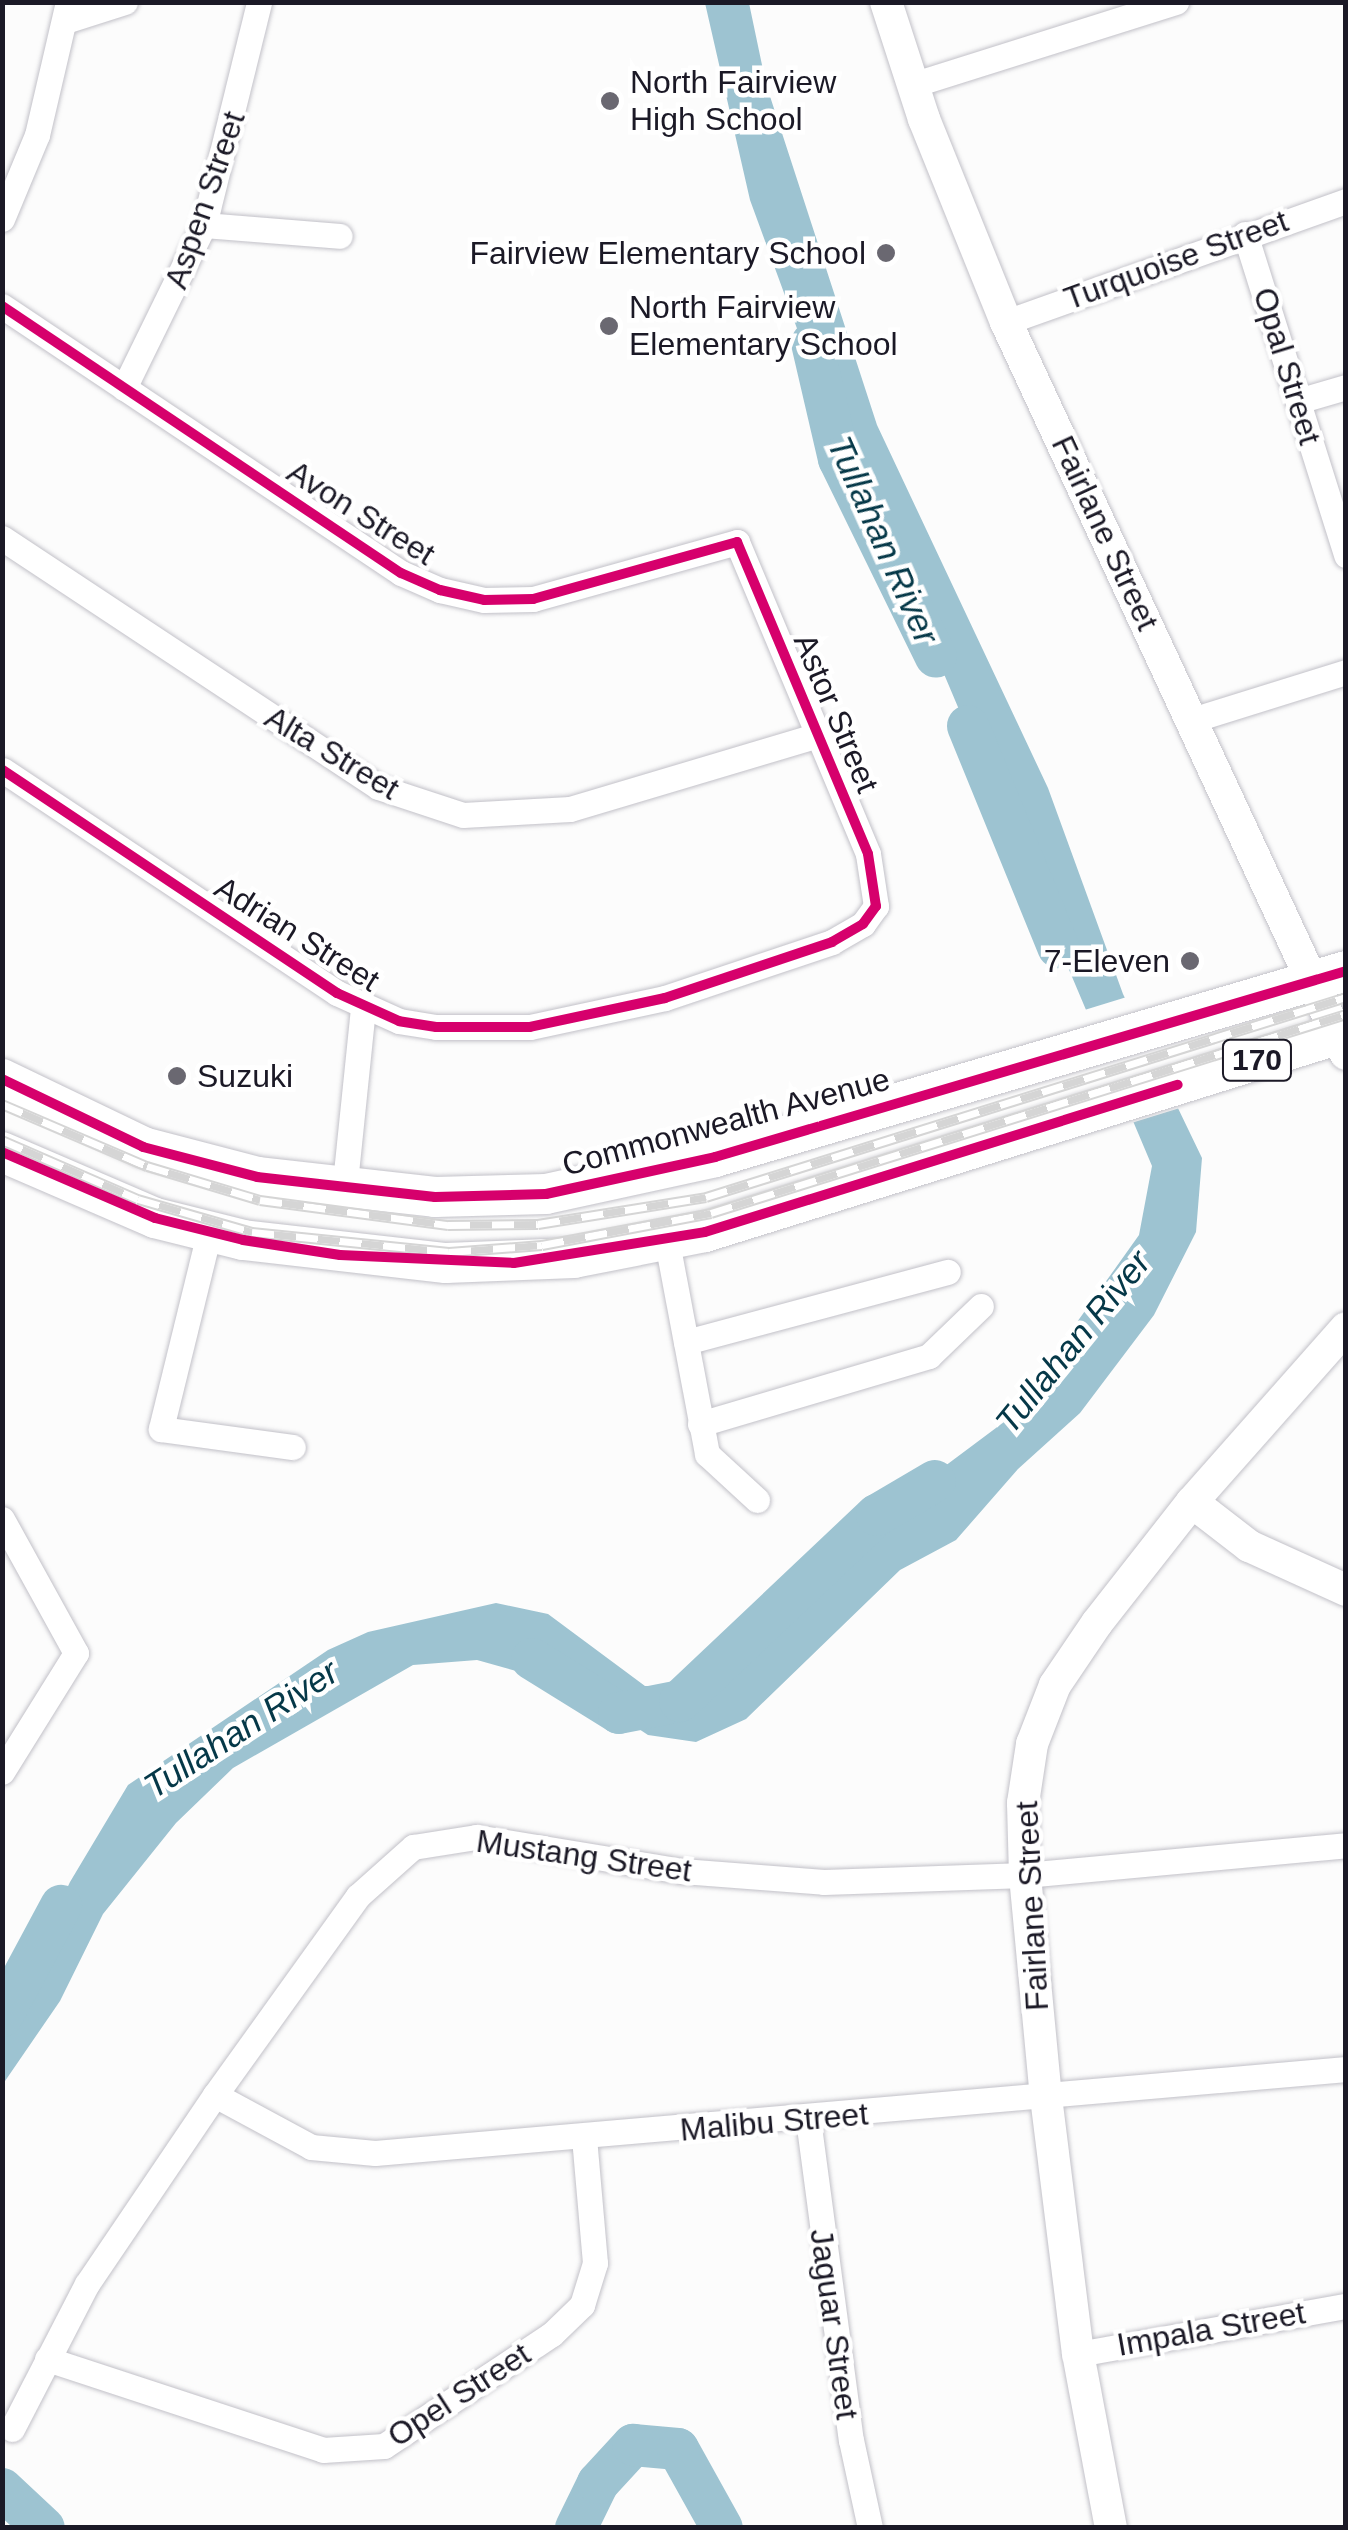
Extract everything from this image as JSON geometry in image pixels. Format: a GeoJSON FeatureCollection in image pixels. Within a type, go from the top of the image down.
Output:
{"type":"FeatureCollection","features":[{"type":"Feature","properties":{"kind":"main road","name":"Commonwealth Avenue"},"geometry":{"type":"LineString","coordinates":[[2,1079],[144,1147],[344,1192],[462,1199],[601,1185],[1328,976]]}},
{"type":"Feature","properties":{"kind":"main road","name":"170"},"geometry":{"type":"LineString","coordinates":[[2,1152],[85,1192],[209,1233],[340,1256],[446,1263],[574,1258],[667,1242],[1079,1114],[1342,1040]]}},
{"type":"Feature","properties":{"kind":"street"},"geometry":{"type":"LineString","coordinates":[[2,219],[37,135],[67,12],[125,2]]}},
{"type":"Feature","properties":{"kind":"street","name":"Aspen Street"},"geometry":{"type":"LineString","coordinates":[[124,388],[204,225],[259,2]]}},
{"type":"Feature","properties":{"kind":"street","name":"Fairlane Street"},"geometry":{"type":"LineString","coordinates":[[886,2],[912,85],[1006,322],[1192,720],[1328,976],[1342,1040]]}},
{"type":"Feature","properties":{"kind":"street"},"geometry":{"type":"LineString","coordinates":[[912,85],[1176,2]]}},
{"type":"Feature","properties":{"kind":"street","name":"Turquoise Street"},"geometry":{"type":"LineString","coordinates":[[1006,322],[1346,201]]}},
{"type":"Feature","properties":{"kind":"street"},"geometry":{"type":"LineString","coordinates":[[204,225],[340,236]]}},
{"type":"Feature","properties":{"kind":"street","name":"Opal Street"},"geometry":{"type":"LineString","coordinates":[[1245,234],[1298,402],[1340,516],[1346,555]]}},
{"type":"Feature","properties":{"kind":"street","name":"Avon Street"},"geometry":{"type":"LineString","coordinates":[[2,306],[402,574],[440,590],[484,600],[533,599],[737,542]]}},
{"type":"Feature","properties":{"kind":"street"},"geometry":{"type":"LineString","coordinates":[[1298,402],[1346,387]]}},
{"type":"Feature","properties":{"kind":"street","name":"Alta Street"},"geometry":{"type":"LineString","coordinates":[[2,538],[378,786],[464,815],[570,809],[818,735]]}},
{"type":"Feature","properties":{"kind":"street","name":"Astor Street"},"geometry":{"type":"LineString","coordinates":[[737,542],[868,854],[876,906]]}},
{"type":"Feature","properties":{"kind":"street"},"geometry":{"type":"LineString","coordinates":[[1192,720],[1346,672]]}},
{"type":"Feature","properties":{"kind":"street","name":"Adrian Street"},"geometry":{"type":"LineString","coordinates":[[2,770],[363,1008],[436,1027],[574,1020],[665,998],[832,942],[863,924],[876,906]]}},
{"type":"Feature","properties":{"kind":"street"},"geometry":{"type":"LineString","coordinates":[[344,1192],[363,1008]]}},
{"type":"Feature","properties":{"kind":"street"},"geometry":{"type":"LineString","coordinates":[[209,1233],[161,1429],[293,1447]]}},
{"type":"Feature","properties":{"kind":"street"},"geometry":{"type":"LineString","coordinates":[[667,1242],[706,1454],[757,1500]]}},
{"type":"Feature","properties":{"kind":"street"},"geometry":{"type":"LineString","coordinates":[[686,1342],[948,1272]]}},
{"type":"Feature","properties":{"kind":"street"},"geometry":{"type":"LineString","coordinates":[[700,1424],[929,1356],[981,1306]]}},
{"type":"Feature","properties":{"kind":"street","name":"Fairlane Street"},"geometry":{"type":"LineString","coordinates":[[1112,2528],[1078,2354],[1046,2098],[1022,1803],[1032,1744],[1056,1685],[1192,1502],[1346,1328]]}},
{"type":"Feature","properties":{"kind":"street"},"geometry":{"type":"LineString","coordinates":[[1192,1502],[1248,1546],[1346,1590]]}},
{"type":"Feature","properties":{"kind":"street"},"geometry":{"type":"LineString","coordinates":[[2,1772],[72,1667],[73,1638],[5,1532]]}},
{"type":"Feature","properties":{"kind":"street","name":"Mustang Street"},"geometry":{"type":"LineString","coordinates":[[12,2430],[87,2284],[215,2095],[374,1876],[413,1847],[438,1839],[476,1837],[682,1871],[824,1882],[1026,1875],[1346,1845]]}},
{"type":"Feature","properties":{"kind":"street","name":"Malibu Street"},"geometry":{"type":"LineString","coordinates":[[215,2095],[278,2134],[343,2153],[808,2120],[1346,2068]]}},
{"type":"Feature","properties":{"kind":"street","name":"Jaguar Street"},"geometry":{"type":"LineString","coordinates":[[808,2120],[851,2440],[870,2528]]}},
{"type":"Feature","properties":{"kind":"street","name":"Opel Street"},"geometry":{"type":"LineString","coordinates":[[47,2359],[322,2450],[384,2446],[552,2334],[582,2305],[595,2262],[584,2138]]}},
{"type":"Feature","properties":{"kind":"street","name":"Impala Street"},"geometry":{"type":"LineString","coordinates":[[1078,2354],[1346,2306]]}},
{"type":"Feature","properties":{"kind":"water"},"geometry":{"type":"Polygon","coordinates":[[[705,3],[749,3],[766,84],[877,425],[1048,788],[1123,994],[1202,1158],[1196,1232],[1154,1315],[1080,1413],[1018,1469],[956,1540],[900,1570],[746,1719],[696,1742],[648,1735],[577,1688],[477,1660],[413,1665],[233,1768],[176,1823],[103,1914],[60,2001],[3,2084],[3,2022],[70,1882],[128,1785],[328,1650],[368,1632],[496,1603],[548,1614],[645,1686],[695,1686],[803,1596],[874,1519],[1008,1419],[1139,1235],[1152,1166],[870,499],[844,457],[750,200],[705,3]]]}},
{"type":"Feature","properties":{"kind":"pier"},"geometry":{"type":"Polygon","coordinates":[[[1130,996],[1183,1107],[1128,1124],[1078,1012],[1130,996]]]}},
{"type":"Feature","properties":{"kind":"waterway","name":"Tullahan River"},"geometry":{"type":"LineString","coordinates":[[812,343],[839,459],[936,657]]}},
{"type":"Feature","properties":{"kind":"waterway","name":"Tullahan River"},"geometry":{"type":"LineString","coordinates":[[968,726],[1058,947]]}},
{"type":"Feature","properties":{"kind":"waterway","name":"Tullahan River"},"geometry":{"type":"LineString","coordinates":[[532,1659],[619,1713],[680,1701],[877,1515],[935,1481]]}},
{"type":"Feature","properties":{"kind":"waterway","name":"Tullahan River"},"geometry":{"type":"LineString","coordinates":[[2,2016],[61,1906]]}},
{"type":"Feature","properties":{"kind":"waterway"},"geometry":{"type":"LineString","coordinates":[[576,2528],[598,2483],[633,2445],[678,2449],[722,2528]]}},
{"type":"Feature","properties":{"kind":"waterway"},"geometry":{"type":"LineString","coordinates":[[2,2489],[44,2528]]}},
{"type":"Feature","properties":{"kind":"railway"},"geometry":{"type":"LineString","coordinates":[[2,1104],[147,1166],[260,1200],[448,1225],[538,1224],[706,1197],[1346,997]]}},
{"type":"Feature","properties":{"kind":"railway"},"geometry":{"type":"LineString","coordinates":[[2,1140],[138,1199],[252,1232],[449,1252],[542,1245],[711,1213],[1346,1014]]}},
{"type":"Feature","properties":{"kind":"cycle path"},"geometry":{"type":"LineString","coordinates":[[2,306],[401,573],[440,590],[484,600],[533,599],[737,542],[868,854],[876,906],[863,924],[832,942],[665,998],[530,1027],[436,1027],[399,1021],[337,993],[2,770]]}},
{"type":"Feature","properties":{"kind":"cycle path"},"geometry":{"type":"LineString","coordinates":[[2,1079],[143,1147],[257,1177],[435,1197],[546,1194],[715,1157],[1346,971]]}},
{"type":"Feature","properties":{"kind":"cycle path"},"geometry":{"type":"LineString","coordinates":[[2,1152],[155,1218],[243,1240],[340,1255],[514,1263],[705,1232],[1178,1085]]}},
{"type":"Feature","properties":{"kind":"place","name":"North Fairview High School"},"geometry":{"type":"Point","coordinates":[610,101]}},
{"type":"Feature","properties":{"kind":"place","name":"Fairview Elementary School"},"geometry":{"type":"Point","coordinates":[886,253]}},
{"type":"Feature","properties":{"kind":"place","name":"North Fairview Elementary School"},"geometry":{"type":"Point","coordinates":[609,326]}},
{"type":"Feature","properties":{"kind":"place","name":"7-Eleven"},"geometry":{"type":"Point","coordinates":[1190,961]}},
{"type":"Feature","properties":{"kind":"place","name":"Suzuki"},"geometry":{"type":"Point","coordinates":[177,1076]}}]}
